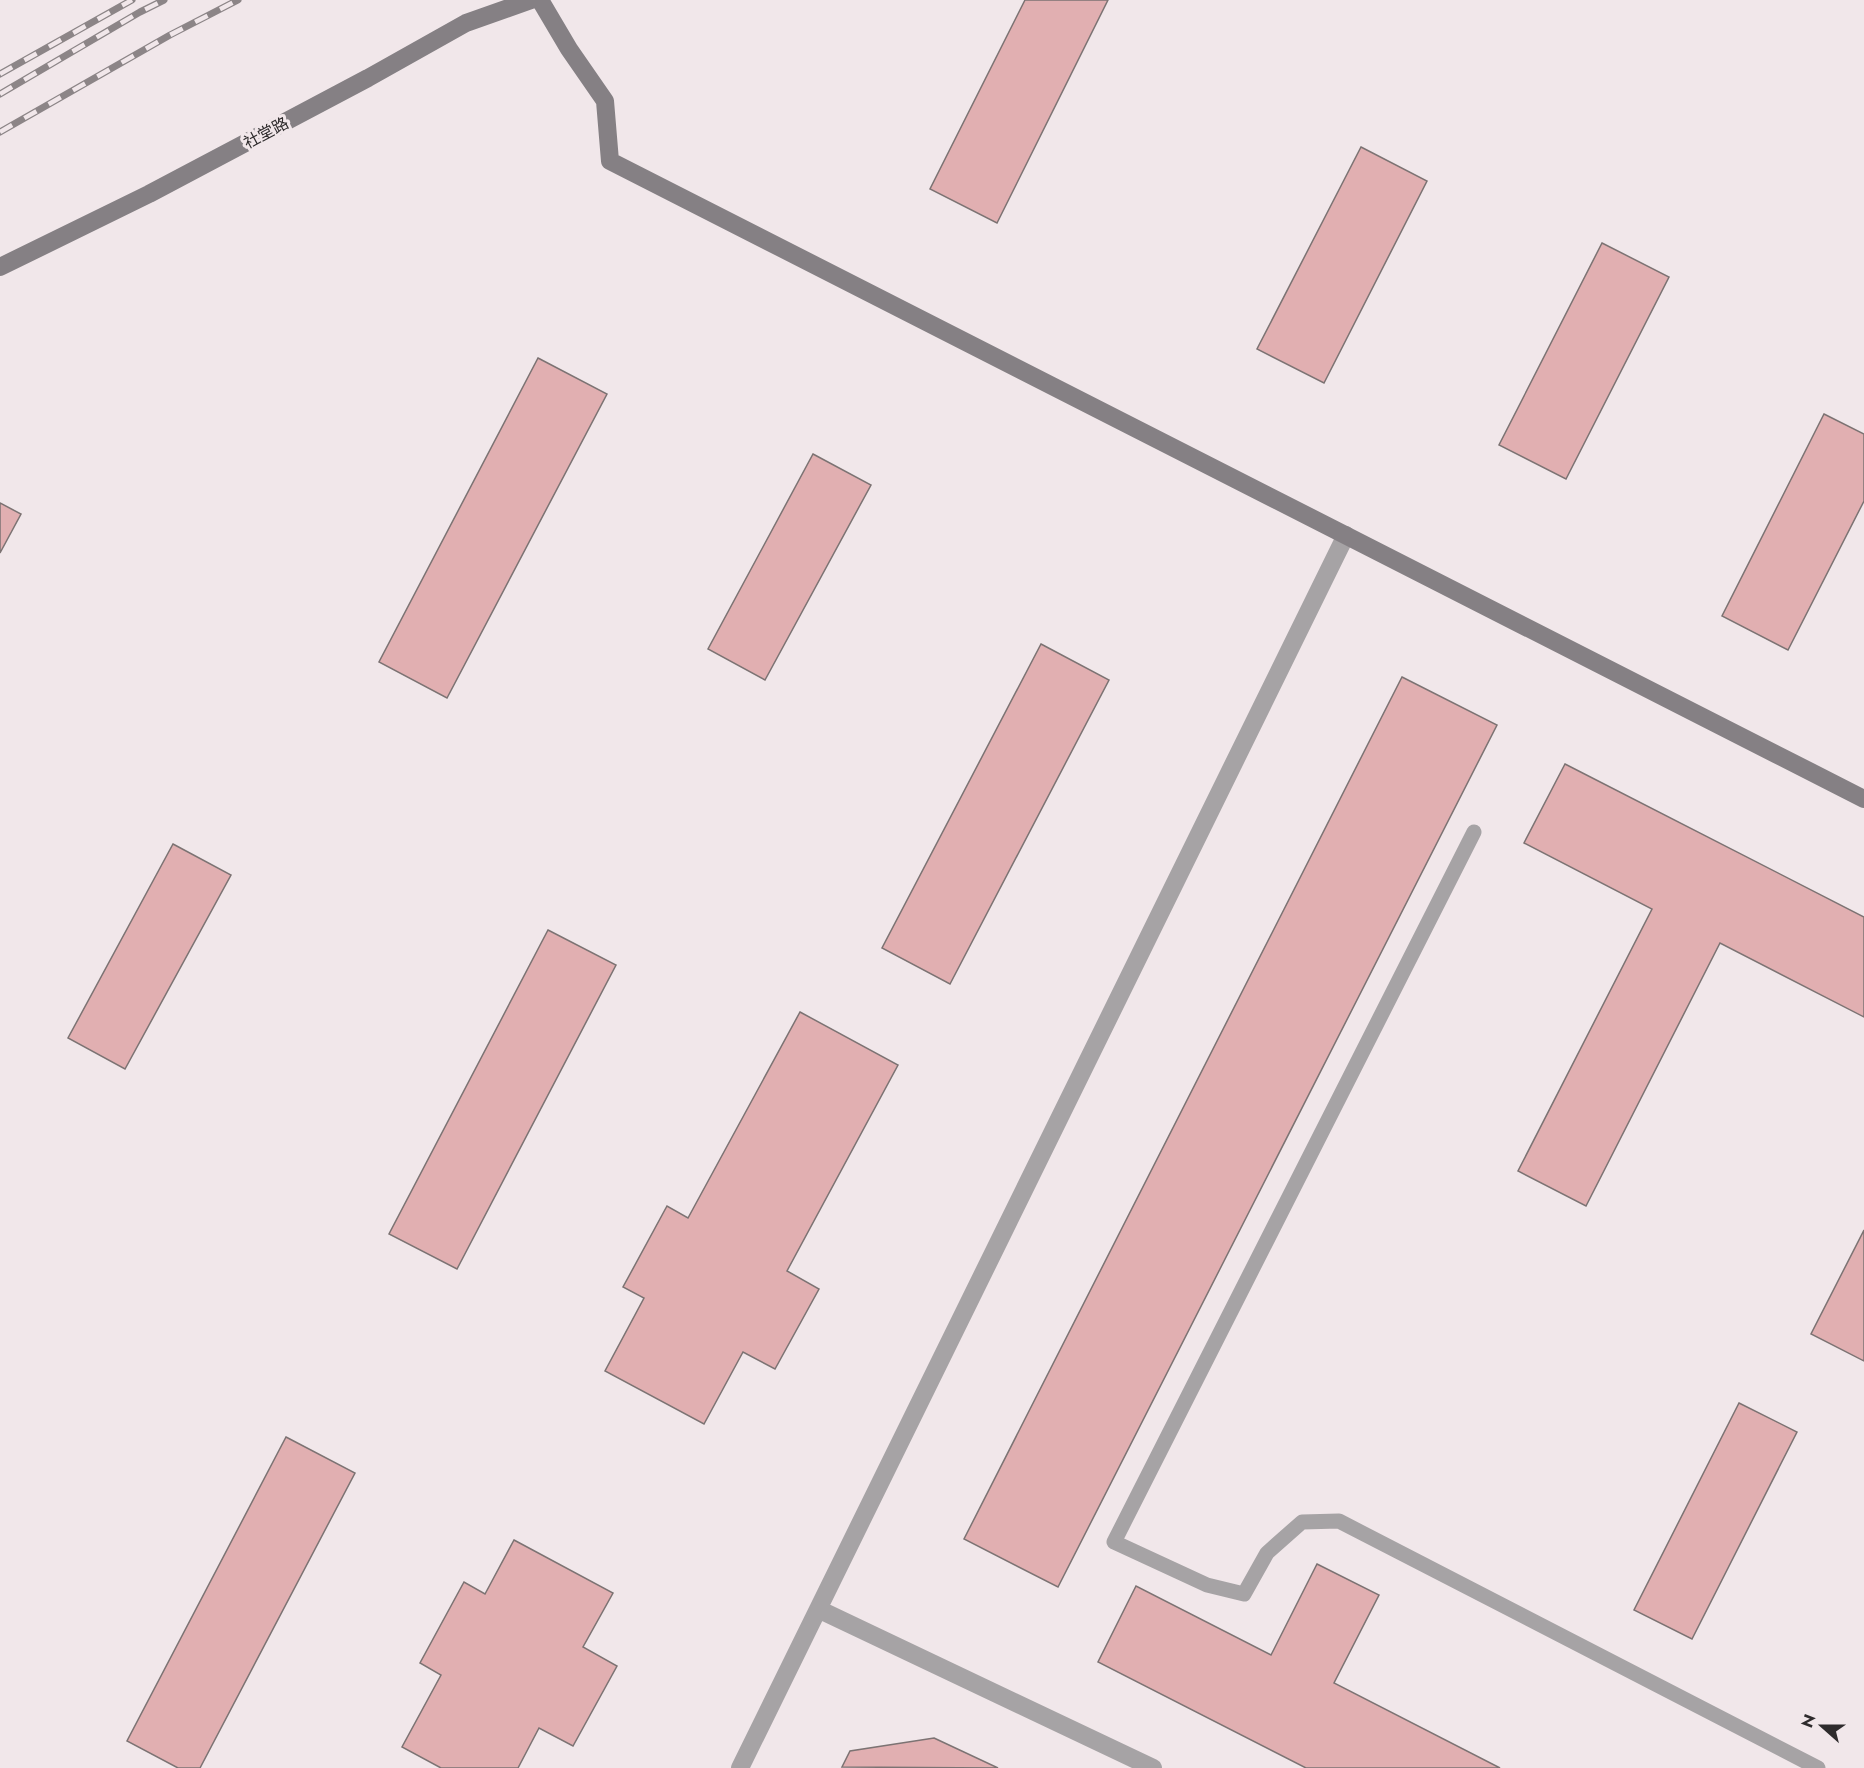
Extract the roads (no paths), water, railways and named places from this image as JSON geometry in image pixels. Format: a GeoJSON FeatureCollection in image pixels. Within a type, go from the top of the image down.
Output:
{"type":"FeatureCollection","features":[{"type":"Feature","properties":{"kind":"street","name":"社堂路"},"geometry":{"type":"LineString","coordinates":[[0,267],[149,194],[368,78],[466,23],[531,0]]}},
{"type":"Feature","properties":{"kind":"street"},"geometry":{"type":"LineString","coordinates":[[540,0],[569,49],[605,101],[610,161],[1864,799]]}},
{"type":"Feature","properties":{"kind":"street"},"geometry":{"type":"LineString","coordinates":[[740,1768],[1346,535]]}},
{"type":"Feature","properties":{"kind":"street"},"geometry":{"type":"LineString","coordinates":[[818,1609],[1153,1768]]}},
{"type":"Feature","properties":{"kind":"lane"},"geometry":{"type":"LineString","coordinates":[[1474,832],[1114,1542],[1207,1586],[1244,1594],[1267,1553],[1302,1522],[1339,1521],[1818,1768]]}},
{"type":"Feature","properties":{"kind":"railway"},"geometry":{"type":"LineString","coordinates":[[0,74],[132,0]]}},
{"type":"Feature","properties":{"kind":"railway"},"geometry":{"type":"LineString","coordinates":[[0,94],[164,0]]}},
{"type":"Feature","properties":{"kind":"railway"},"geometry":{"type":"LineString","coordinates":[[0,132],[170,35],[238,0]]}}]}
